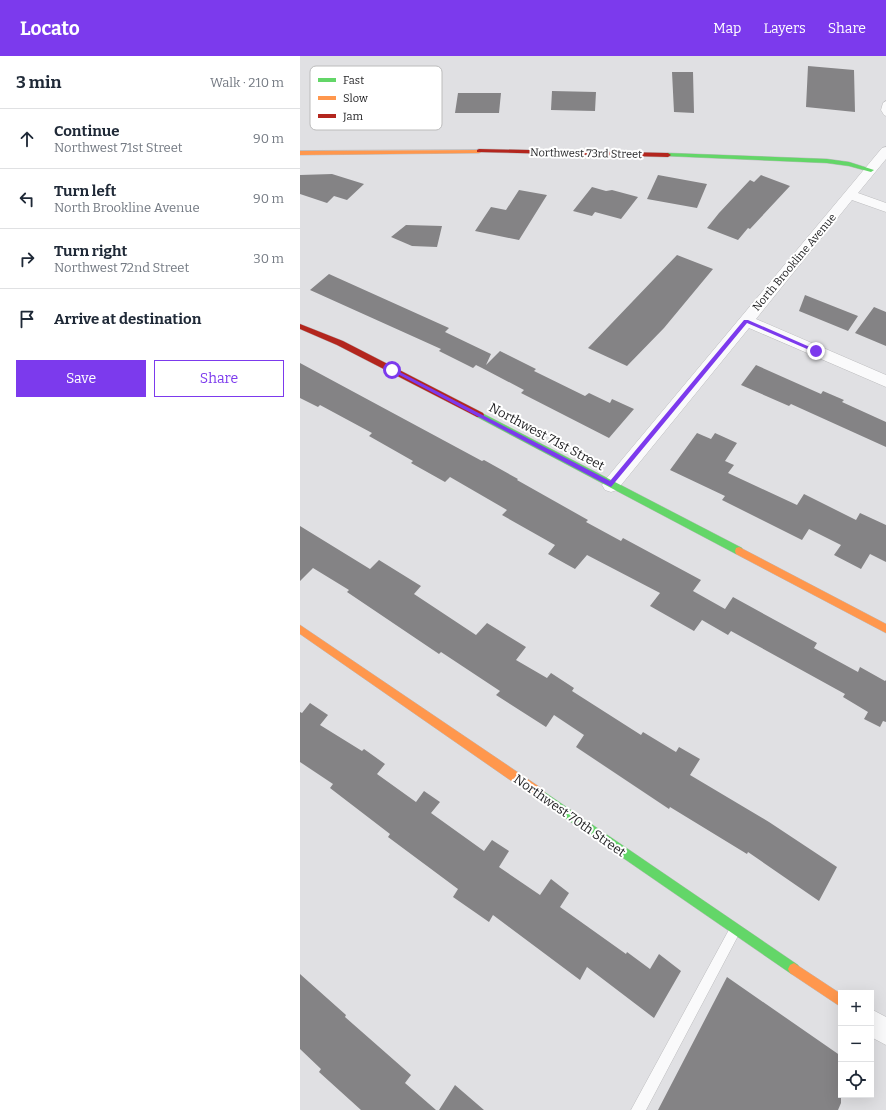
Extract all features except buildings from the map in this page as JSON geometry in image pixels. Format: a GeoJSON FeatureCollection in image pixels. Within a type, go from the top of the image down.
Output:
{"type":"FeatureCollection","features":[{"type":"Feature","properties":{"kind":"street","name":"Northwest 73rd Street"},"geometry":{"type":"LineString","coordinates":[[300,154],[418,151],[703,156],[831,161],[857,165],[871,170]]}},
{"type":"Feature","properties":{"kind":"street","name":"North Brookline Avenue"},"geometry":{"type":"LineString","coordinates":[[611,485],[886,151]]}},
{"type":"Feature","properties":{"kind":"street"},"geometry":{"type":"LineString","coordinates":[[850,195],[886,208]]}},
{"type":"Feature","properties":{"kind":"street"},"geometry":{"type":"LineString","coordinates":[[746,321],[886,381]]}},
{"type":"Feature","properties":{"kind":"street","name":"Northwest 71st Street"},"geometry":{"type":"LineString","coordinates":[[300,326],[361,354],[886,629]]}},
{"type":"Feature","properties":{"kind":"street","name":"Northwest 70th Street"},"geometry":{"type":"LineString","coordinates":[[300,628],[735,930],[838,999]]}},
{"type":"Feature","properties":{"kind":"street"},"geometry":{"type":"LineString","coordinates":[[874,1024],[886,1032]]}},
{"type":"Feature","properties":{"kind":"lane"},"geometry":{"type":"LineString","coordinates":[[886,103],[884,110],[886,114]]}},
{"type":"Feature","properties":{"kind":"lane"},"geometry":{"type":"LineString","coordinates":[[638,1110],[735,930]]}},
{"type":"Feature","properties":{"kind":"traffic: fast"},"geometry":{"type":"LineString","coordinates":[[668,155],[827,161],[849,164],[871,170]]}},
{"type":"Feature","properties":{"kind":"traffic: fast"},"geometry":{"type":"LineString","coordinates":[[480,415],[739,551]]}},
{"type":"Feature","properties":{"kind":"traffic: fast"},"geometry":{"type":"LineString","coordinates":[[540,794],[794,969]]}},
{"type":"Feature","properties":{"kind":"traffic: slow"},"geometry":{"type":"LineString","coordinates":[[300,153],[479,151]]}},
{"type":"Feature","properties":{"kind":"traffic: slow"},"geometry":{"type":"LineString","coordinates":[[739,551],[886,629]]}},
{"type":"Feature","properties":{"kind":"traffic: slow"},"geometry":{"type":"LineString","coordinates":[[300,629],[540,794]]}},
{"type":"Feature","properties":{"kind":"traffic: slow"},"geometry":{"type":"LineString","coordinates":[[794,969],[838,999]]}},
{"type":"Feature","properties":{"kind":"traffic: jam"},"geometry":{"type":"LineString","coordinates":[[479,151],[668,155]]}},
{"type":"Feature","properties":{"kind":"traffic: jam"},"geometry":{"type":"LineString","coordinates":[[300,326],[340,343],[480,415]]}},
{"type":"Feature","properties":{"kind":"route"},"geometry":{"type":"LineString","coordinates":[[392,370],[471,410],[611,485],[746,321],[816,351]]}}]}
